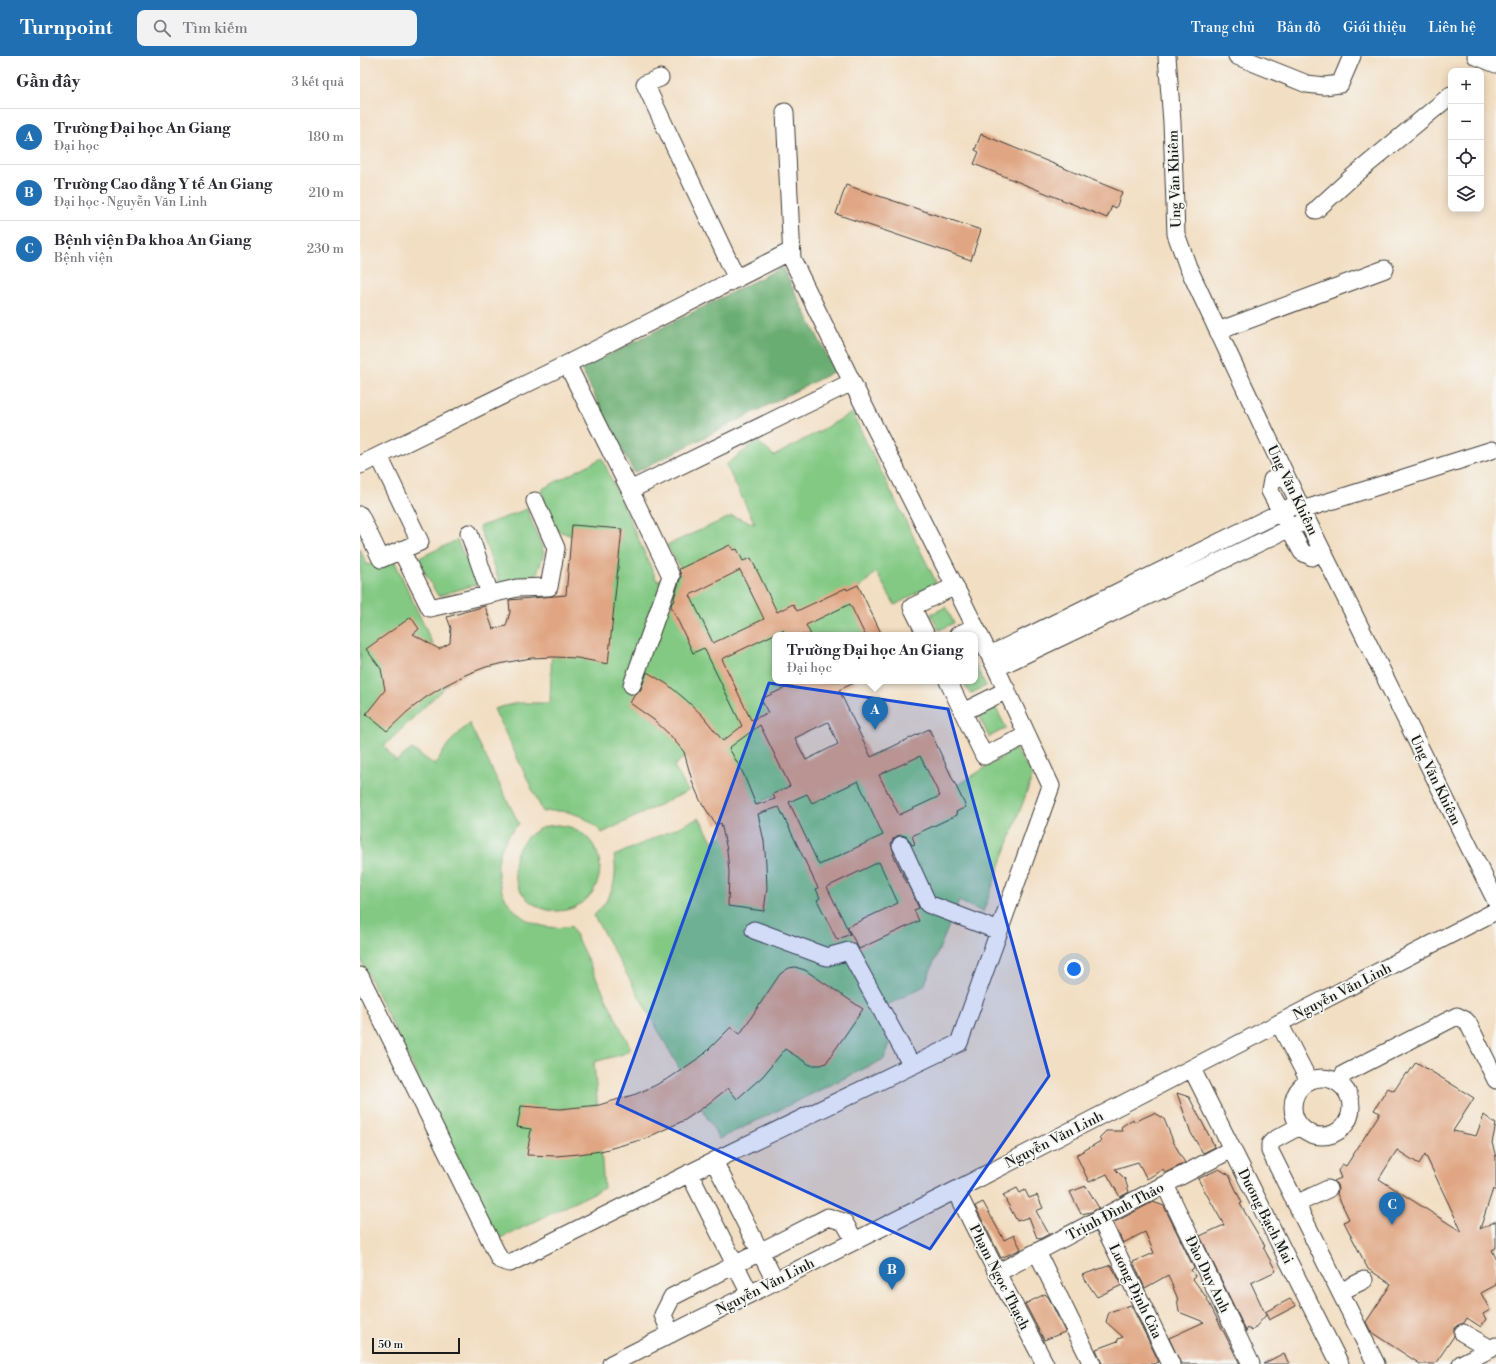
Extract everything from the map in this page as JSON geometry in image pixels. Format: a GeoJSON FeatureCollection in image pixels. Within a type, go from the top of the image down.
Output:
{"type":"FeatureCollection","features":[{"type":"Feature","properties":{"kind":"street","name":"Ung Văn Khiêm"},"geometry":{"type":"LineString","coordinates":[[1167,56],[1172,122],[1176,234],[1188,267],[1302,511],[1496,901]]}},
{"type":"Feature","properties":{"kind":"street"},"geometry":{"type":"LineString","coordinates":[[1237,56],[1307,84],[1324,86],[1340,84],[1352,56]]}},
{"type":"Feature","properties":{"kind":"street"},"geometry":{"type":"LineString","coordinates":[[660,78],[645,84],[737,279]]}},
{"type":"Feature","properties":{"kind":"street"},"geometry":{"type":"LineString","coordinates":[[1316,210],[1351,178],[1448,97]]}},
{"type":"Feature","properties":{"kind":"street"},"geometry":{"type":"LineString","coordinates":[[785,112],[792,259],[978,632]]}},
{"type":"Feature","properties":{"kind":"street"},"geometry":{"type":"LineString","coordinates":[[360,466],[791,251]]}},
{"type":"Feature","properties":{"kind":"street"},"geometry":{"type":"LineString","coordinates":[[1218,331],[1385,269]]}},
{"type":"Feature","properties":{"kind":"street"},"geometry":{"type":"LineString","coordinates":[[567,364],[671,576],[632,685]]}},
{"type":"Feature","properties":{"kind":"street"},"geometry":{"type":"LineString","coordinates":[[630,490],[852,382]]}},
{"type":"Feature","properties":{"kind":"street"},"geometry":{"type":"LineString","coordinates":[[993,662],[1281,511],[1302,511],[1492,450]]}},
{"type":"Feature","properties":{"kind":"street"},"geometry":{"type":"LineString","coordinates":[[360,515],[381,560],[420,542],[379,456]]}},
{"type":"Feature","properties":{"kind":"street"},"geometry":{"type":"LineString","coordinates":[[1285,474],[1272,480],[1270,491],[1302,552],[1312,557],[1322,552]]}},
{"type":"Feature","properties":{"kind":"street"},"geometry":{"type":"LineString","coordinates":[[401,550],[430,608],[517,588],[549,587],[556,548],[535,501]]}},
{"type":"Feature","properties":{"kind":"street"},"geometry":{"type":"LineString","coordinates":[[993,662],[1289,528],[1302,511]]}},
{"type":"Feature","properties":{"kind":"street"},"geometry":{"type":"LineString","coordinates":[[469,533],[490,594]]}},
{"type":"Feature","properties":{"kind":"street"},"geometry":{"type":"LineString","coordinates":[[924,632],[912,607],[955,586]]}},
{"type":"Feature","properties":{"kind":"street"},"geometry":{"type":"LineString","coordinates":[[964,632],[975,627]]}},
{"type":"Feature","properties":{"kind":"street"},"geometry":{"type":"LineString","coordinates":[[360,976],[500,1260],[510,1263],[689,1173],[959,1043],[1051,786],[978,633]]}},
{"type":"Feature","properties":{"kind":"street"},"geometry":{"type":"LineString","coordinates":[[949,684],[984,756],[1027,736]]}},
{"type":"Feature","properties":{"kind":"street"},"geometry":{"type":"LineString","coordinates":[[963,712],[1006,690]]}},
{"type":"Feature","properties":{"kind":"street"},"geometry":{"type":"LineString","coordinates":[[901,845],[928,904],[999,931]]}},
{"type":"Feature","properties":{"kind":"street","name":"Nguyễn Văn Linh"},"geometry":{"type":"LineString","coordinates":[[611,1364],[956,1190],[1496,911]]}},
{"type":"Feature","properties":{"kind":"street"},"geometry":{"type":"LineString","coordinates":[[754,930],[827,957],[849,951],[912,1066]]}},
{"type":"Feature","properties":{"kind":"street"},"geometry":{"type":"LineString","coordinates":[[1338,1083],[1344,1074],[1457,1016],[1468,1023],[1496,1080]]}},
{"type":"Feature","properties":{"kind":"street"},"geometry":{"type":"LineString","coordinates":[[1279,1023],[1309,1081]]}},
{"type":"Feature","properties":{"kind":"street","name":"Dương Bạch Mai"},"geometry":{"type":"LineString","coordinates":[[1192,1068],[1340,1364]]}},
{"type":"Feature","properties":{"kind":"street"},"geometry":{"type":"LineString","coordinates":[[1319,1078],[1329,1079],[1338,1083],[1346,1090],[1352,1109],[1350,1118],[1344,1127],[1336,1133],[1327,1136],[1317,1136],[1307,1133],[1295,1119],[1293,1101],[1296,1093],[1309,1081],[1319,1078]]}},
{"type":"Feature","properties":{"kind":"street"},"geometry":{"type":"LineString","coordinates":[[1300,1126],[1274,1140],[1270,1144],[1270,1151],[1376,1364]]}},
{"type":"Feature","properties":{"kind":"street","name":"Trịnh Đình Thảo"},"geometry":{"type":"LineString","coordinates":[[997,1273],[1232,1149]]}},
{"type":"Feature","properties":{"kind":"street"},"geometry":{"type":"LineString","coordinates":[[714,1161],[774,1281]]}},
{"type":"Feature","properties":{"kind":"street"},"geometry":{"type":"LineString","coordinates":[[689,1173],[750,1294]]}},
{"type":"Feature","properties":{"kind":"street","name":"Đào Duy Anh"},"geometry":{"type":"LineString","coordinates":[[1165,1185],[1252,1364]]}},
{"type":"Feature","properties":{"kind":"street"},"geometry":{"type":"LineString","coordinates":[[1296,1204],[1328,1189]]}},
{"type":"Feature","properties":{"kind":"street","name":"Phạm Ngọc Thạch"},"geometry":{"type":"LineString","coordinates":[[956,1190],[1044,1364]]}},
{"type":"Feature","properties":{"kind":"street"},"geometry":{"type":"LineString","coordinates":[[671,1334],[663,1315],[672,1297],[828,1217],[844,1222],[855,1240]]}},
{"type":"Feature","properties":{"kind":"street","name":"Lương Định Của"},"geometry":{"type":"LineString","coordinates":[[1100,1218],[1171,1364]]}},
{"type":"Feature","properties":{"kind":"street"},"geometry":{"type":"LineString","coordinates":[[1037,1252],[1092,1364]]}},
{"type":"Feature","properties":{"kind":"street"},"geometry":{"type":"LineString","coordinates":[[1340,1292],[1364,1280]]}},
{"type":"Feature","properties":{"kind":"street"},"geometry":{"type":"LineString","coordinates":[[1463,1333],[1493,1348]]}},
{"type":"Feature","properties":{"kind":"street"},"geometry":{"type":"LineString","coordinates":[[1461,1364],[1493,1348]]}},
{"type":"Feature","properties":{"kind":"highlighted area"},"geometry":{"type":"Polygon","coordinates":[[[769,683],[948,709],[1049,1076],[930,1249],[617,1104],[769,683]]]}},
{"type":"Feature","properties":{"kind":"green space"},"geometry":{"type":"Polygon","coordinates":[[[782,267],[835,371],[634,473],[581,369],[782,267]]]}},
{"type":"Feature","properties":{"kind":"green space"},"geometry":{"type":"Polygon","coordinates":[[[852,413],[936,582],[895,605],[876,572],[855,592],[876,632],[772,632],[772,684],[831,684],[782,726],[804,780],[920,737],[947,792],[1015,749],[1033,775],[983,912],[959,901],[924,986],[874,1012],[891,1041],[884,1059],[719,1139],[594,916],[605,903],[613,885],[615,874],[614,856],[699,818],[713,842],[789,790],[746,808],[704,740],[674,766],[688,791],[602,833],[590,822],[576,814],[560,811],[543,812],[494,709],[516,703],[550,703],[552,644],[583,633],[577,538],[551,528],[542,489],[602,458],[657,581],[683,573],[667,545],[732,516],[755,524],[726,465],[757,441],[774,456],[852,413]]]}},
{"type":"Feature","properties":{"kind":"green space"},"geometry":{"type":"Polygon","coordinates":[[[527,509],[544,553],[537,574],[500,583],[479,527],[527,509]]]}},
{"type":"Feature","properties":{"kind":"green space"},"geometry":{"type":"Polygon","coordinates":[[[457,540],[477,584],[438,596],[417,559],[457,540]]]}},
{"type":"Feature","properties":{"kind":"green space"},"geometry":{"type":"Polygon","coordinates":[[[360,549],[367,565],[393,558],[450,682],[384,746],[396,761],[412,749],[435,765],[448,744],[469,723],[519,824],[505,841],[499,859],[498,878],[504,896],[515,911],[530,921],[549,927],[571,926],[631,1049],[623,1054],[594,1062],[604,1188],[497,1240],[360,958],[360,549]]]}},
{"type":"Feature","properties":{"kind":"green space"},"geometry":{"type":"Polygon","coordinates":[[[946,607],[954,623],[939,630],[931,614],[946,607]]]}},
{"type":"Feature","properties":{"kind":"green space"},"geometry":{"type":"Polygon","coordinates":[[[978,670],[986,686],[970,694],[965,684],[978,684],[978,670]]]}},
{"type":"Feature","properties":{"kind":"green space"},"geometry":{"type":"Polygon","coordinates":[[[996,708],[1006,728],[989,737],[979,716],[996,708]]]}},
{"type":"Feature","properties":{"kind":"green space"},"geometry":{"type":"Polygon","coordinates":[[[557,825],[573,828],[581,832],[593,844],[597,852],[600,868],[597,884],[593,892],[581,904],[573,908],[557,911],[541,908],[533,904],[521,892],[517,884],[514,868],[517,852],[521,844],[533,832],[541,828],[557,825]]]}},
{"type":"Feature","properties":{"kind":"building"},"geometry":{"type":"Polygon","coordinates":[[[981,134],[1122,192],[1116,208],[1112,206],[1107,218],[974,164],[979,152],[975,150],[981,134]]]}},
{"type":"Feature","properties":{"kind":"building"},"geometry":{"type":"Polygon","coordinates":[[[846,185],[981,230],[971,260],[836,214],[846,185]]]}},
{"type":"Feature","properties":{"kind":"building"},"geometry":{"type":"Polygon","coordinates":[[[572,525],[622,529],[608,664],[577,658],[554,657],[531,658],[509,662],[486,667],[465,675],[444,686],[407,712],[387,731],[366,714],[385,690],[381,669],[366,649],[411,617],[419,629],[413,634],[439,649],[450,643],[451,628],[447,617],[485,606],[493,629],[506,626],[510,612],[509,600],[566,595],[572,525]]]}},
{"type":"Feature","properties":{"kind":"building"},"geometry":{"type":"Polygon","coordinates":[[[730,545],[733,550],[737,549],[743,561],[751,558],[777,612],[793,604],[797,611],[846,588],[847,590],[858,585],[881,632],[864,632],[850,604],[806,625],[810,632],[784,632],[783,630],[779,632],[772,632],[772,635],[722,659],[751,720],[768,713],[761,699],[794,684],[852,684],[839,690],[871,757],[929,729],[966,807],[956,812],[957,815],[912,836],[915,844],[912,845],[907,837],[902,835],[893,839],[891,844],[893,854],[919,908],[914,910],[919,921],[859,949],[847,927],[898,903],[879,862],[827,887],[850,934],[837,940],[817,900],[820,898],[816,889],[818,888],[779,807],[758,814],[764,841],[766,864],[767,888],[764,911],[728,906],[729,872],[727,850],[721,823],[716,825],[700,800],[693,784],[684,752],[670,735],[654,720],[630,703],[635,694],[641,689],[647,672],[667,684],[685,699],[702,715],[723,741],[742,726],[704,648],[693,653],[671,606],[672,602],[675,601],[674,598],[681,575],[679,569],[730,545]],[[740,570],[690,595],[713,643],[764,619],[740,570]],[[828,722],[795,738],[806,760],[838,744],[828,722]],[[760,725],[729,748],[743,773],[756,805],[775,799],[773,794],[790,786],[760,725]],[[920,756],[879,775],[899,815],[940,796],[920,756]],[[858,781],[812,803],[807,794],[789,802],[819,865],[883,835],[858,781]]]}},
{"type":"Feature","properties":{"kind":"building"},"geometry":{"type":"Polygon","coordinates":[[[795,967],[805,970],[863,1009],[826,1063],[821,1065],[810,1065],[785,1049],[763,1076],[737,1099],[728,1088],[685,1120],[644,1139],[601,1151],[556,1156],[527,1155],[531,1129],[517,1127],[521,1106],[560,1109],[599,1105],[636,1094],[654,1086],[671,1077],[703,1055],[731,1027],[740,1034],[780,974],[789,968],[795,967]]]}},
{"type":"Feature","properties":{"kind":"building"},"geometry":{"type":"Polygon","coordinates":[[[1416,1062],[1474,1098],[1453,1131],[1476,1136],[1484,1115],[1496,1124],[1492,1143],[1496,1157],[1496,1191],[1493,1189],[1480,1229],[1496,1221],[1496,1248],[1492,1250],[1496,1258],[1496,1285],[1481,1293],[1490,1310],[1483,1314],[1486,1319],[1481,1327],[1467,1318],[1464,1323],[1454,1328],[1454,1336],[1435,1364],[1420,1364],[1371,1332],[1366,1322],[1391,1284],[1368,1269],[1344,1222],[1349,1219],[1337,1194],[1338,1189],[1334,1181],[1341,1178],[1338,1171],[1342,1164],[1346,1166],[1380,1113],[1374,1110],[1388,1088],[1394,1091],[1406,1073],[1408,1074],[1416,1062]],[[1397,1150],[1379,1179],[1462,1232],[1425,1154],[1419,1164],[1397,1150]]]}},
{"type":"Feature","properties":{"kind":"building"},"geometry":{"type":"Polygon","coordinates":[[[1177,1093],[1189,1097],[1215,1147],[1203,1153],[1191,1133],[1177,1093]]]}},
{"type":"Feature","properties":{"kind":"building"},"geometry":{"type":"Polygon","coordinates":[[[1154,1113],[1164,1119],[1174,1143],[1185,1163],[1165,1173],[1163,1169],[1147,1179],[1138,1162],[1115,1169],[1125,1179],[1129,1192],[1120,1197],[1107,1174],[1089,1182],[1076,1155],[1101,1141],[1099,1138],[1106,1131],[1122,1131],[1121,1127],[1133,1119],[1134,1122],[1154,1113]]]}},
{"type":"Feature","properties":{"kind":"building"},"geometry":{"type":"Polygon","coordinates":[[[1219,1169],[1229,1175],[1242,1203],[1240,1204],[1265,1246],[1263,1247],[1276,1271],[1251,1283],[1266,1315],[1252,1331],[1248,1328],[1246,1331],[1200,1236],[1224,1225],[1198,1179],[1219,1169]]]}},
{"type":"Feature","properties":{"kind":"building"},"geometry":{"type":"Polygon","coordinates":[[[1086,1186],[1099,1208],[1091,1212],[1081,1214],[1070,1192],[1086,1186]]]}},
{"type":"Feature","properties":{"kind":"building"},"geometry":{"type":"Polygon","coordinates":[[[1017,1188],[1020,1193],[1025,1190],[1029,1198],[1037,1195],[1043,1208],[1036,1211],[1049,1234],[1040,1239],[1037,1238],[1029,1217],[1017,1221],[1003,1195],[1017,1188]]]}},
{"type":"Feature","properties":{"kind":"building"},"geometry":{"type":"Polygon","coordinates":[[[983,1202],[1004,1240],[1014,1235],[1021,1249],[1001,1258],[975,1206],[983,1202]]]}},
{"type":"Feature","properties":{"kind":"building"},"geometry":{"type":"Polygon","coordinates":[[[1153,1202],[1164,1206],[1194,1268],[1191,1270],[1196,1277],[1193,1279],[1206,1297],[1240,1364],[1181,1364],[1169,1338],[1204,1322],[1179,1312],[1177,1297],[1168,1275],[1145,1288],[1133,1262],[1154,1253],[1145,1232],[1123,1243],[1113,1223],[1153,1202]]]}},
{"type":"Feature","properties":{"kind":"building"},"geometry":{"type":"Polygon","coordinates":[[[1111,1265],[1122,1285],[1097,1297],[1082,1275],[1111,1265]]]}},
{"type":"Feature","properties":{"kind":"building"},"geometry":{"type":"Polygon","coordinates":[[[1045,1294],[1049,1298],[1065,1332],[1044,1340],[1025,1304],[1045,1294]]]}},
{"type":"Feature","properties":{"kind":"building"},"geometry":{"type":"Polygon","coordinates":[[[1290,1299],[1296,1306],[1269,1320],[1265,1312],[1290,1299]]]}},
{"type":"Feature","properties":{"kind":"building"},"geometry":{"type":"Polygon","coordinates":[[[1131,1305],[1159,1362],[1153,1364],[1102,1364],[1096,1349],[1118,1341],[1118,1339],[1123,1337],[1106,1322],[1109,1312],[1131,1305]]]}},
{"type":"Feature","properties":{"kind":"building"},"geometry":{"type":"Polygon","coordinates":[[[1284,1353],[1289,1364],[1263,1364],[1284,1353]]]}},
{"type":"Feature","properties":{"kind":"place","name":"Trường Đại học An Giang"},"geometry":{"type":"Point","coordinates":[875,730]}},
{"type":"Feature","properties":{"kind":"place","name":"Bệnh viện Đa khoa An Giang"},"geometry":{"type":"Point","coordinates":[1392,1225]}},
{"type":"Feature","properties":{"kind":"place","name":"Trường Cao đẳng Y tế An Giang"},"geometry":{"type":"Point","coordinates":[892,1290]}}]}
